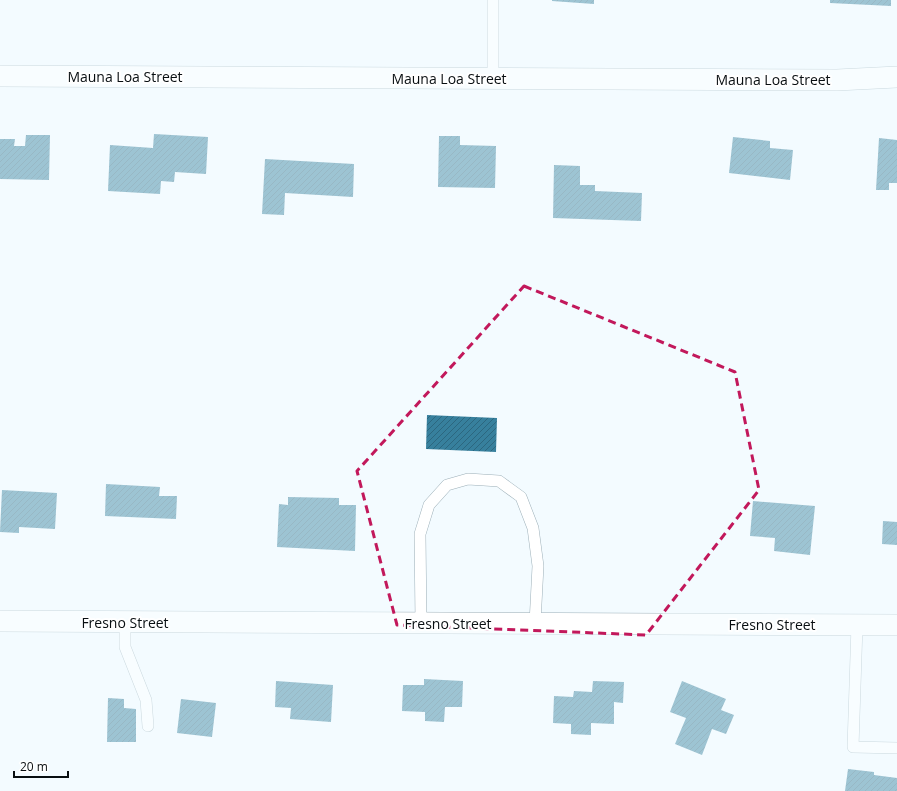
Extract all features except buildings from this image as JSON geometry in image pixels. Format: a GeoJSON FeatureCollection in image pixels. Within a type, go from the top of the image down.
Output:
{"type":"FeatureCollection","features":[{"type":"Feature","properties":{"kind":"street","name":"Mauna Loa Street"},"geometry":{"type":"LineString","coordinates":[[0,76],[837,80],[897,77]]}},
{"type":"Feature","properties":{"kind":"street","name":"Fresno Street"},"geometry":{"type":"LineString","coordinates":[[0,620],[125,622],[897,625]]}},
{"type":"Feature","properties":{"kind":"lane"},"geometry":{"type":"LineString","coordinates":[[493,0],[493,78]]}},
{"type":"Feature","properties":{"kind":"lane"},"geometry":{"type":"LineString","coordinates":[[421,623],[420,534],[429,505],[447,484],[468,478],[499,481],[521,497],[533,528],[538,566],[535,624]]}},
{"type":"Feature","properties":{"kind":"lane"},"geometry":{"type":"LineString","coordinates":[[125,622],[124,647],[146,700],[148,726]]}},
{"type":"Feature","properties":{"kind":"lane"},"geometry":{"type":"LineString","coordinates":[[857,625],[853,747],[897,748]]}},
{"type":"Feature","properties":{"kind":"highlighted area"},"geometry":{"type":"Polygon","coordinates":[[[524,286],[735,372],[759,490],[646,635],[397,625],[357,471],[524,286]]]}}]}
